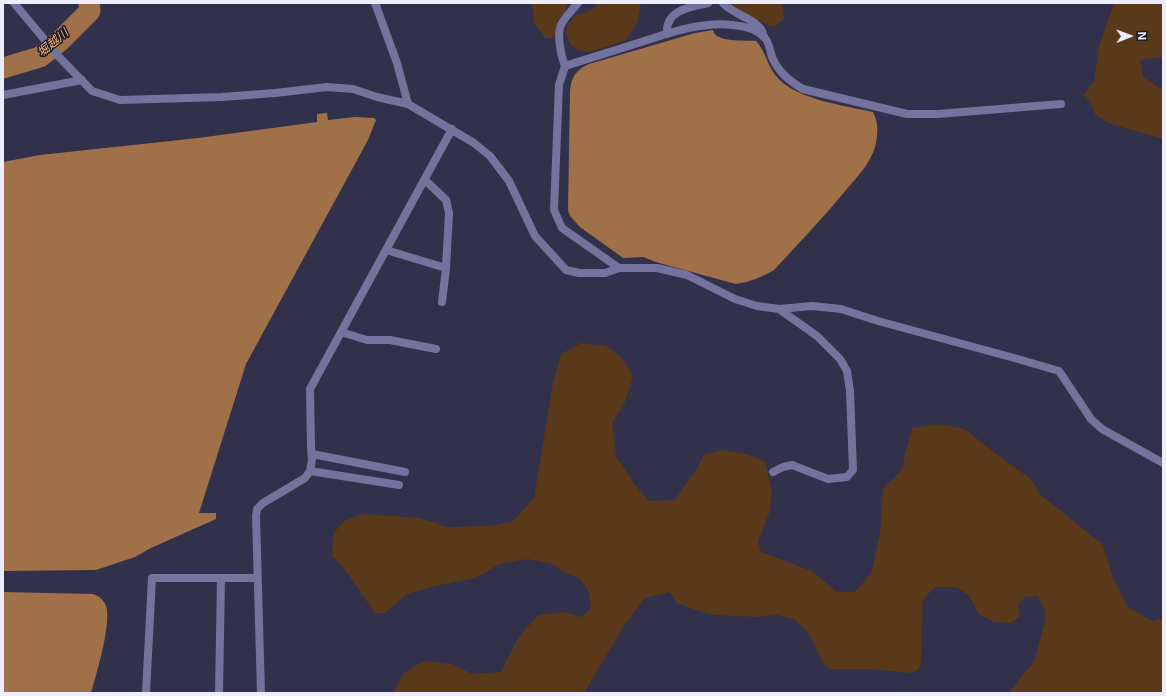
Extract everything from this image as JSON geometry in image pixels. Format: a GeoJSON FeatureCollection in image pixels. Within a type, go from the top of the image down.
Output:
{"type":"FeatureCollection","features":[{"type":"Feature","properties":{"kind":"street"},"geometry":{"type":"LineString","coordinates":[[14,3],[59,57],[92,91],[120,100],[222,97],[327,87],[353,89],[377,98],[408,104],[452,129],[474,143],[490,156],[509,181],[535,236],[566,270],[579,273],[605,273],[619,268],[657,268],[687,275],[735,300],[757,306],[779,309],[812,306],[842,309],[878,321],[1059,371],[1091,419],[1102,429],[1163,463]]}},
{"type":"Feature","properties":{"kind":"street"},"geometry":{"type":"LineString","coordinates":[[375,3],[397,63],[408,104]]}},
{"type":"Feature","properties":{"kind":"street"},"geometry":{"type":"LineString","coordinates":[[578,3],[562,24],[560,34],[561,52],[566,66],[559,86],[554,210],[562,228],[619,268]]}},
{"type":"Feature","properties":{"kind":"street"},"geometry":{"type":"LineString","coordinates":[[667,34],[666,26],[673,15],[682,10],[708,3]]}},
{"type":"Feature","properties":{"kind":"street"},"geometry":{"type":"LineString","coordinates":[[723,3],[730,10],[752,21],[759,27],[774,61],[782,74],[791,82],[803,89],[907,114],[938,114],[1061,104]]}},
{"type":"Feature","properties":{"kind":"street"},"geometry":{"type":"LineString","coordinates":[[566,66],[667,34],[700,26],[721,24],[736,25],[748,28],[764,37]]}},
{"type":"Feature","properties":{"kind":"street"},"geometry":{"type":"LineString","coordinates":[[3,95],[82,80]]}},
{"type":"Feature","properties":{"kind":"street"},"geometry":{"type":"LineString","coordinates":[[261,693],[257,578],[257,509],[263,503],[305,478],[310,471],[312,454],[310,389],[452,129]]}},
{"type":"Feature","properties":{"kind":"street"},"geometry":{"type":"LineString","coordinates":[[424,180],[446,200],[449,213],[446,268],[442,302]]}},
{"type":"Feature","properties":{"kind":"street"},"geometry":{"type":"LineString","coordinates":[[386,250],[446,268]]}},
{"type":"Feature","properties":{"kind":"street"},"geometry":{"type":"LineString","coordinates":[[773,472],[782,466],[792,465],[828,479],[847,477],[853,470],[850,391],[847,371],[840,359],[817,336],[779,309]]}},
{"type":"Feature","properties":{"kind":"street"},"geometry":{"type":"LineString","coordinates":[[342,332],[367,340],[390,340],[436,349]]}},
{"type":"Feature","properties":{"kind":"street"},"geometry":{"type":"LineString","coordinates":[[312,454],[405,472]]}},
{"type":"Feature","properties":{"kind":"street"},"geometry":{"type":"LineString","coordinates":[[310,471],[399,485]]}},
{"type":"Feature","properties":{"kind":"street"},"geometry":{"type":"LineString","coordinates":[[146,693],[152,578],[257,578]]}},
{"type":"Feature","properties":{"kind":"street"},"geometry":{"type":"LineString","coordinates":[[219,693],[221,578]]}},
{"type":"Feature","properties":{"kind":"shaded area"},"geometry":{"type":"Polygon","coordinates":[[[532,3],[567,3],[565,11],[557,23],[555,36],[553,38],[545,38],[534,23],[532,3]]]}},
{"type":"Feature","properties":{"kind":"shaded area"},"geometry":{"type":"Polygon","coordinates":[[[598,3],[641,3],[637,23],[626,40],[589,52],[578,50],[571,45],[566,35],[567,25],[576,15],[585,13],[597,6],[598,3]]]}},
{"type":"Feature","properties":{"kind":"shaded area"},"geometry":{"type":"Polygon","coordinates":[[[730,3],[782,3],[784,19],[774,27],[763,23],[733,7],[730,3]]]}},
{"type":"Feature","properties":{"kind":"shaded area"},"geometry":{"type":"Polygon","coordinates":[[[1114,3],[1163,3],[1163,59],[1156,58],[1140,60],[1143,77],[1163,90],[1163,139],[1108,123],[1095,114],[1091,103],[1083,95],[1094,81],[1099,46],[1114,3]]]}},
{"type":"Feature","properties":{"kind":"shaded area"},"geometry":{"type":"Polygon","coordinates":[[[713,30],[719,37],[725,39],[756,41],[776,76],[795,91],[834,104],[873,112],[877,125],[875,147],[867,165],[828,211],[774,270],[756,279],[736,284],[659,263],[643,257],[623,258],[580,227],[570,216],[568,210],[570,91],[575,74],[589,64],[695,33],[713,30]]]}},
{"type":"Feature","properties":{"kind":"shaded area"},"geometry":{"type":"Polygon","coordinates":[[[327,113],[328,120],[355,117],[374,118],[376,120],[368,140],[246,364],[199,513],[216,513],[216,519],[151,548],[135,557],[96,570],[3,571],[3,162],[40,155],[198,138],[317,122],[317,114],[327,113]]]}},
{"type":"Feature","properties":{"kind":"shaded area"},"geometry":{"type":"Polygon","coordinates":[[[581,343],[606,346],[622,358],[633,377],[624,405],[612,422],[616,456],[636,486],[649,501],[675,500],[697,468],[704,454],[723,450],[747,454],[765,462],[772,491],[770,511],[758,541],[761,552],[812,571],[837,592],[855,592],[871,573],[880,533],[883,488],[901,471],[912,428],[938,424],[965,429],[1031,479],[1041,495],[1103,545],[1113,578],[1128,607],[1152,621],[1163,618],[1163,693],[1008,693],[1034,662],[1045,621],[1045,611],[1038,596],[1025,597],[1018,605],[1020,616],[1011,623],[994,622],[979,614],[969,596],[957,587],[935,587],[923,600],[921,661],[919,669],[912,673],[871,669],[831,669],[825,666],[807,631],[794,619],[777,615],[758,617],[715,615],[677,603],[670,592],[645,598],[624,626],[584,693],[393,693],[404,673],[423,661],[452,664],[472,674],[501,672],[518,638],[538,615],[562,612],[582,617],[591,608],[588,590],[580,579],[563,572],[552,564],[528,559],[500,564],[475,578],[431,587],[407,594],[385,613],[375,613],[343,567],[332,556],[333,534],[344,521],[362,514],[420,518],[447,527],[491,526],[512,522],[534,498],[553,383],[561,354],[581,343]]]}},
{"type":"Feature","properties":{"kind":"shaded area"},"geometry":{"type":"Polygon","coordinates":[[[3,592],[93,594],[103,600],[106,606],[107,624],[100,662],[91,693],[3,693],[3,592]]]}},
{"type":"Feature","properties":{"kind":"waterway","name":"堀越川"},"geometry":{"type":"LineString","coordinates":[[3,68],[40,57],[60,41],[90,11],[89,3]]}}]}
